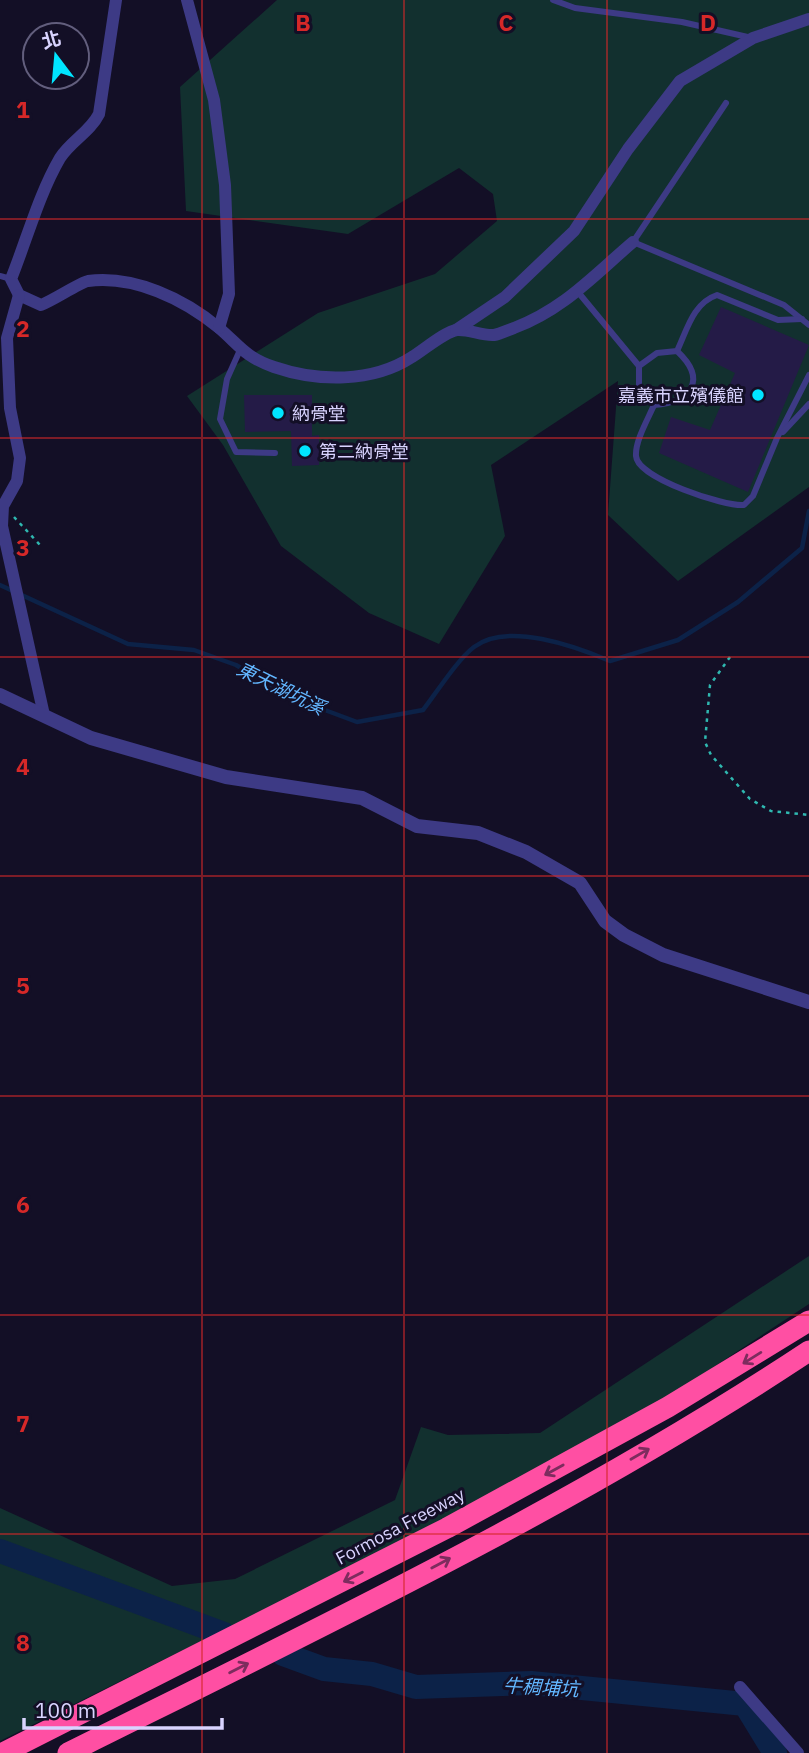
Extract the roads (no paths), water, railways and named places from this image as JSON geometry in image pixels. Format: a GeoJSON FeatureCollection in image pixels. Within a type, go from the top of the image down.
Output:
{"type":"FeatureCollection","features":[{"type":"Feature","properties":{"kind":"highway","name":"Formosa Freeway"},"geometry":{"type":"LineString","coordinates":[[2,1753],[447,1528],[668,1408],[809,1321]]}},
{"type":"Feature","properties":{"kind":"highway"},"geometry":{"type":"LineString","coordinates":[[68,1753],[550,1506],[749,1391],[809,1351]]}},
{"type":"Feature","properties":{"kind":"street"},"geometry":{"type":"LineString","coordinates":[[116,0],[99,114],[94,125],[62,155],[6,277],[19,295],[41,304],[62,297],[84,281],[113,280],[171,296],[219,328],[240,351],[275,367],[322,377],[360,377],[404,362],[505,297],[574,231],[628,149],[680,81],[754,38],[809,19]]}},
{"type":"Feature","properties":{"kind":"street"},"geometry":{"type":"LineString","coordinates":[[187,0],[215,100],[225,185],[229,294],[219,328]]}},
{"type":"Feature","properties":{"kind":"street"},"geometry":{"type":"LineString","coordinates":[[456,330],[494,335],[542,317],[578,292],[633,242]]}},
{"type":"Feature","properties":{"kind":"street"},"geometry":{"type":"LineString","coordinates":[[19,295],[7,338],[10,408],[20,458],[17,481],[3,506],[2,526],[44,715]]}},
{"type":"Feature","properties":{"kind":"street"},"geometry":{"type":"LineString","coordinates":[[0,695],[91,738],[226,777],[362,798],[417,826],[490,838],[526,852],[580,883],[605,922],[624,935],[663,955],[809,1002]]}},
{"type":"Feature","properties":{"kind":"street"},"geometry":{"type":"LineString","coordinates":[[740,1687],[798,1753]]}},
{"type":"Feature","properties":{"kind":"lane"},"geometry":{"type":"LineString","coordinates":[[553,0],[575,8],[682,22],[754,38]]}},
{"type":"Feature","properties":{"kind":"lane"},"geometry":{"type":"LineString","coordinates":[[726,103],[633,242],[784,305],[809,325]]}},
{"type":"Feature","properties":{"kind":"lane"},"geometry":{"type":"LineString","coordinates":[[578,292],[639,366],[639,386],[654,405]]}},
{"type":"Feature","properties":{"kind":"lane"},"geometry":{"type":"LineString","coordinates":[[677,351],[695,310],[705,299],[717,295],[778,320],[803,320]]}},
{"type":"Feature","properties":{"kind":"lane"},"geometry":{"type":"LineString","coordinates":[[240,351],[227,379],[220,419],[236,452],[275,453]]}},
{"type":"Feature","properties":{"kind":"lane"},"geometry":{"type":"LineString","coordinates":[[639,366],[657,353],[677,351],[691,364],[694,380],[689,394],[675,403],[654,405]]}},
{"type":"Feature","properties":{"kind":"lane"},"geometry":{"type":"LineString","coordinates":[[654,405],[635,454],[639,466],[652,476],[730,507],[744,505],[753,496],[777,438],[809,375]]}},
{"type":"Feature","properties":{"kind":"lane"},"geometry":{"type":"LineString","coordinates":[[777,438],[809,404]]}},
{"type":"Feature","properties":{"kind":"waterway","name":"東天湖坑溪"},"geometry":{"type":"LineString","coordinates":[[0,585],[128,644],[194,650],[236,665],[290,697],[357,722],[423,710],[461,660],[474,647],[488,640],[505,636],[542,639],[610,661],[678,640],[738,602],[802,548],[809,511]]}},
{"type":"Feature","properties":{"kind":"waterway","name":"牛稠埔坑"},"geometry":{"type":"LineString","coordinates":[[0,1551],[224,1634]]}},
{"type":"Feature","properties":{"kind":"waterway","name":"牛稠埔坑"},"geometry":{"type":"LineString","coordinates":[[283,1654],[324,1669],[372,1674],[416,1687],[531,1683],[745,1704],[775,1753]]}},
{"type":"Feature","properties":{"kind":"place","name":"嘉義市立殯儀館"},"geometry":{"type":"Point","coordinates":[758,395]}},
{"type":"Feature","properties":{"kind":"place","name":"納骨堂"},"geometry":{"type":"Point","coordinates":[278,413]}},
{"type":"Feature","properties":{"kind":"place","name":"第二納骨堂"},"geometry":{"type":"Point","coordinates":[305,451]}}]}
